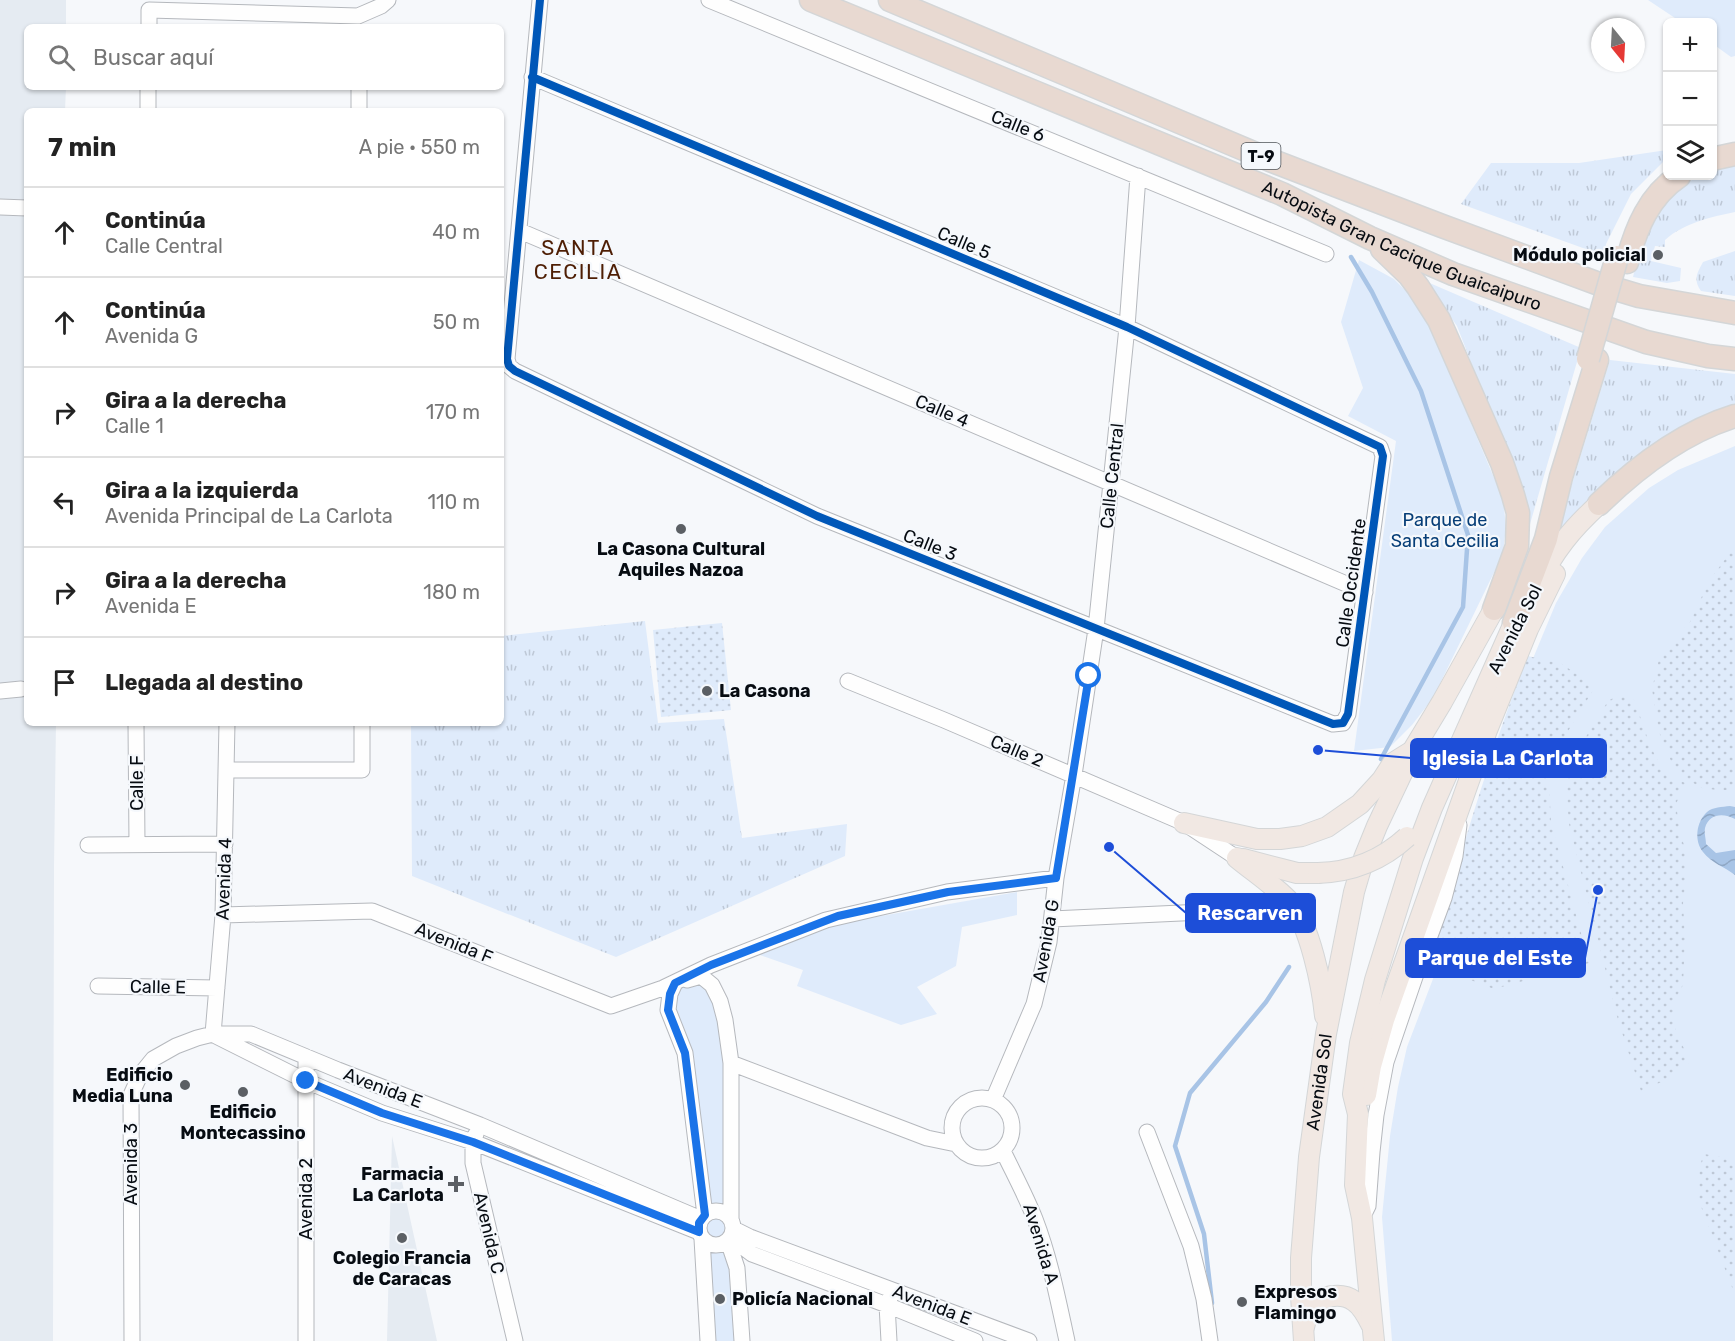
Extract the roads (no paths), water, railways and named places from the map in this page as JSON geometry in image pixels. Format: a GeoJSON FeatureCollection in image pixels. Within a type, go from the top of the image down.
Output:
{"type":"FeatureCollection","features":[{"type":"Feature","properties":{"kind":"highway","name":"Autopista Gran Cacique Guaicaipuro"},"geometry":{"type":"LineString","coordinates":[[811,0],[1282,194],[1370,238],[1453,274],[1646,342],[1708,356],[1735,359]]}},
{"type":"Feature","properties":{"kind":"highway","name":"Autopista Gran Cacique Guaicaipuro"},"geometry":{"type":"LineString","coordinates":[[890,0],[1270,160],[1442,226],[1599,284],[1639,296],[1733,312]]}},
{"type":"Feature","properties":{"kind":"highway"},"geometry":{"type":"LineString","coordinates":[[1717,150],[1735,147]]}},
{"type":"Feature","properties":{"kind":"highway"},"geometry":{"type":"LineString","coordinates":[[1717,158],[1735,154]]}},
{"type":"Feature","properties":{"kind":"highway"},"geometry":{"type":"LineString","coordinates":[[1494,609],[1512,586],[1532,538],[1592,359],[1622,259],[1630,223],[1645,197],[1663,180]]}},
{"type":"Feature","properties":{"kind":"highway"},"geometry":{"type":"LineString","coordinates":[[1622,259],[1648,207],[1659,193],[1674,180]]}},
{"type":"Feature","properties":{"kind":"highway"},"geometry":{"type":"LineString","coordinates":[[1370,238],[1409,275],[1434,312],[1502,463],[1513,495],[1518,513],[1517,546],[1494,609]]}},
{"type":"Feature","properties":{"kind":"highway"},"geometry":{"type":"LineString","coordinates":[[1514,624],[1546,540],[1592,359]]}},
{"type":"Feature","properties":{"kind":"highway"},"geometry":{"type":"LineString","coordinates":[[1599,504],[1644,464],[1678,442],[1735,416]]}},
{"type":"Feature","properties":{"kind":"main road","name":"Avenida Sol"},"geometry":{"type":"LineString","coordinates":[[1373,1334],[1362,1218],[1355,1185],[1358,1114],[1353,1094],[1360,1043],[1375,980],[1413,858],[1432,808],[1514,624],[1526,614],[1544,571],[1556,550],[1574,528],[1599,504]]}},
{"type":"Feature","properties":{"kind":"main road","name":"Avenida Sol"},"geometry":{"type":"LineString","coordinates":[[1358,1114],[1366,1097],[1371,1066],[1384,1020],[1487,730],[1533,618],[1559,566],[1599,504]]}},
{"type":"Feature","properties":{"kind":"main road","name":"Avenida Sol"},"geometry":{"type":"LineString","coordinates":[[1304,1335],[1301,1258],[1309,1157],[1326,1034],[1354,892],[1377,826],[1413,750],[1494,609]]}},
{"type":"Feature","properties":{"kind":"main road"},"geometry":{"type":"LineString","coordinates":[[1184,823],[1257,839],[1302,836],[1327,827],[1360,804],[1382,780],[1393,763],[1413,750]]}},
{"type":"Feature","properties":{"kind":"main road"},"geometry":{"type":"LineString","coordinates":[[1237,858],[1297,873],[1333,872],[1362,866],[1387,853],[1407,837],[1432,808]]}},
{"type":"Feature","properties":{"kind":"main road"},"geometry":{"type":"LineString","coordinates":[[1237,858],[1289,902],[1298,913],[1315,960],[1326,1034]]}},
{"type":"Feature","properties":{"kind":"main road"},"geometry":{"type":"LineString","coordinates":[[1304,1335],[1312,1307],[1319,1300],[1336,1296],[1353,1300],[1366,1313],[1373,1334]]}},
{"type":"Feature","properties":{"kind":"street"},"geometry":{"type":"LineString","coordinates":[[149,24],[149,10],[359,21],[388,0]]}},
{"type":"Feature","properties":{"kind":"street"},"geometry":{"type":"LineString","coordinates":[[520,231],[540,0]]}},
{"type":"Feature","properties":{"kind":"street","name":"Calle 6"},"geometry":{"type":"LineString","coordinates":[[709,0],[1326,254]]}},
{"type":"Feature","properties":{"kind":"street","name":"Calle 5"},"geometry":{"type":"LineString","coordinates":[[532,76],[1127,327],[1380,447]]}},
{"type":"Feature","properties":{"kind":"street"},"geometry":{"type":"LineString","coordinates":[[148,90],[148,108]]}},
{"type":"Feature","properties":{"kind":"street"},"geometry":{"type":"LineString","coordinates":[[359,90],[359,108]]}},
{"type":"Feature","properties":{"kind":"street","name":"Calle Central"},"geometry":{"type":"LineString","coordinates":[[1074,775],[1096,629],[1127,327],[1138,176]]}},
{"type":"Feature","properties":{"kind":"street"},"geometry":{"type":"LineString","coordinates":[[0,207],[24,208]]}},
{"type":"Feature","properties":{"kind":"street","name":"Calle 3"},"geometry":{"type":"LineString","coordinates":[[520,231],[507,359],[509,366],[515,371],[817,516],[1333,724],[1343,723]]}},
{"type":"Feature","properties":{"kind":"street","name":"Calle 4"},"geometry":{"type":"LineString","coordinates":[[520,231],[1365,592]]}},
{"type":"Feature","properties":{"kind":"street","name":"Calle Occidente"},"geometry":{"type":"LineString","coordinates":[[1343,723],[1348,714],[1365,592],[1383,456],[1380,447]]}},
{"type":"Feature","properties":{"kind":"street","name":"Calle 2"},"geometry":{"type":"LineString","coordinates":[[848,681],[1184,823]]}},
{"type":"Feature","properties":{"kind":"street"},"geometry":{"type":"LineString","coordinates":[[0,691],[21,690]]}},
{"type":"Feature","properties":{"kind":"street","name":"Calle F"},"geometry":{"type":"LineString","coordinates":[[136,726],[137,844]]}},
{"type":"Feature","properties":{"kind":"street","name":"Avenida 4"},"geometry":{"type":"LineString","coordinates":[[213,1034],[223,915],[227,726]]}},
{"type":"Feature","properties":{"kind":"street"},"geometry":{"type":"LineString","coordinates":[[227,770],[362,770],[362,726]]}},
{"type":"Feature","properties":{"kind":"street","name":"Avenida G"},"geometry":{"type":"LineString","coordinates":[[993,1100],[1034,1004],[1049,942],[1056,878],[1074,775]]}},
{"type":"Feature","properties":{"kind":"street","name":"Avenida Sol"},"geometry":{"type":"LineString","coordinates":[[1362,1218],[1368,1206],[1376,1115],[1386,1062],[1444,898],[1455,856],[1463,800]]}},
{"type":"Feature","properties":{"kind":"street"},"geometry":{"type":"LineString","coordinates":[[1184,823],[1237,858]]}},
{"type":"Feature","properties":{"kind":"street"},"geometry":{"type":"LineString","coordinates":[[88,844],[225,844]]}},
{"type":"Feature","properties":{"kind":"street"},"geometry":{"type":"LineString","coordinates":[[708,1341],[702,1226],[685,1053],[668,1010],[670,994],[675,983],[711,965],[838,916],[948,892],[1056,878]]}},
{"type":"Feature","properties":{"kind":"street","name":"Avenida F"},"geometry":{"type":"LineString","coordinates":[[223,915],[372,911],[611,1006],[675,983]]}},
{"type":"Feature","properties":{"kind":"street"},"geometry":{"type":"LineString","coordinates":[[1052,919],[1224,911]]}},
{"type":"Feature","properties":{"kind":"street"},"geometry":{"type":"LineString","coordinates":[[675,983],[701,976],[712,985],[723,1009],[731,1063],[731,1232],[737,1268],[742,1341]]}},
{"type":"Feature","properties":{"kind":"street","name":"Calle E"},"geometry":{"type":"LineString","coordinates":[[98,986],[217,988]]}},
{"type":"Feature","properties":{"kind":"street","name":"Avenida E"},"geometry":{"type":"LineString","coordinates":[[213,1034],[251,1034],[480,1125],[702,1226]]}},
{"type":"Feature","properties":{"kind":"street","name":"Avenida E"},"geometry":{"type":"LineString","coordinates":[[213,1034],[306,1081],[382,1113],[473,1142],[702,1226]]}},
{"type":"Feature","properties":{"kind":"street","name":"Avenida 3"},"geometry":{"type":"LineString","coordinates":[[132,1341],[131,1095],[140,1075],[153,1059],[176,1046],[213,1034]]}},
{"type":"Feature","properties":{"kind":"street","name":"Avenida 2"},"geometry":{"type":"LineString","coordinates":[[306,1057],[306,1341]]}},
{"type":"Feature","properties":{"kind":"street"},"geometry":{"type":"LineString","coordinates":[[731,1063],[927,1138],[956,1144]]}},
{"type":"Feature","properties":{"kind":"street"},"geometry":{"type":"LineString","coordinates":[[975,1099],[993,1100],[1003,1106],[1010,1115],[1013,1126],[1011,1140],[1003,1151],[995,1156],[978,1159],[962,1151],[956,1144],[952,1136],[954,1117],[966,1103],[975,1099]]}},
{"type":"Feature","properties":{"kind":"street","name":"Avenida C"},"geometry":{"type":"LineString","coordinates":[[480,1125],[473,1142],[473,1163],[515,1341]]}},
{"type":"Feature","properties":{"kind":"street"},"geometry":{"type":"LineString","coordinates":[[1147,1132],[1191,1246],[1204,1299],[1210,1341]]}},
{"type":"Feature","properties":{"kind":"street","name":"Avenida A"},"geometry":{"type":"LineString","coordinates":[[1003,1151],[1036,1222],[1053,1280],[1067,1341]]}},
{"type":"Feature","properties":{"kind":"street"},"geometry":{"type":"LineString","coordinates":[[702,1226],[711,1212],[720,1211],[731,1232]]}},
{"type":"Feature","properties":{"kind":"street"},"geometry":{"type":"LineString","coordinates":[[702,1226],[708,1244],[716,1245],[731,1232]]}},
{"type":"Feature","properties":{"kind":"street","name":"Avenida E"},"geometry":{"type":"LineString","coordinates":[[731,1232],[750,1237],[1029,1341]]}},
{"type":"Feature","properties":{"kind":"street","name":"Avenida E"},"geometry":{"type":"LineString","coordinates":[[731,1232],[752,1254],[975,1341]]}},
{"type":"Feature","properties":{"kind":"street"},"geometry":{"type":"LineString","coordinates":[[889,1341],[887,1305],[893,1290]]}},
{"type":"Feature","properties":{"kind":"water"},"geometry":{"type":"Polygon","coordinates":[[[1735,807],[1735,819],[1722,815],[1713,817],[1707,823],[1705,834],[1706,844],[1716,853],[1735,850],[1735,875],[1706,856],[1700,848],[1697,837],[1700,821],[1707,812],[1715,808],[1735,807]]]}},
{"type":"Feature","properties":{"kind":"waterway"},"geometry":{"type":"LineString","coordinates":[[1351,257],[1372,292],[1421,391],[1468,535],[1463,607],[1381,759]]}},
{"type":"Feature","properties":{"kind":"waterway"},"geometry":{"type":"LineString","coordinates":[[1212,1303],[1204,1234],[1175,1146],[1190,1093],[1266,1002],[1289,967]]}},
{"type":"Feature","properties":{"kind":"place","name":"Módulo policial"},"geometry":{"type":"Point","coordinates":[1658,255]}},
{"type":"Feature","properties":{"kind":"place","name":"La Casona Cultural Aquiles Nazoa"},"geometry":{"type":"Point","coordinates":[681,529]}},
{"type":"Feature","properties":{"kind":"place","name":"La Casona"},"geometry":{"type":"Point","coordinates":[707,691]}},
{"type":"Feature","properties":{"kind":"place","name":"Iglesia La Carlota"},"geometry":{"type":"Point","coordinates":[1318,750]}},
{"type":"Feature","properties":{"kind":"place","name":"Rescarven"},"geometry":{"type":"Point","coordinates":[1109,847]}},
{"type":"Feature","properties":{"kind":"place","name":"Parque del Este"},"geometry":{"type":"Point","coordinates":[1598,890]}},
{"type":"Feature","properties":{"kind":"place","name":"Edificio Media Luna"},"geometry":{"type":"Point","coordinates":[185,1085]}},
{"type":"Feature","properties":{"kind":"place","name":"Edificio Montecassino"},"geometry":{"type":"Point","coordinates":[243,1092]}},
{"type":"Feature","properties":{"kind":"place","name":"Farmacia La Carlota"},"geometry":{"type":"Point","coordinates":[456,1184]}},
{"type":"Feature","properties":{"kind":"place","name":"Colegio Francia de Caracas"},"geometry":{"type":"Point","coordinates":[402,1238]}},
{"type":"Feature","properties":{"kind":"place","name":"Policía Nacional"},"geometry":{"type":"Point","coordinates":[720,1299]}},
{"type":"Feature","properties":{"kind":"place","name":"Expresos Flamingo"},"geometry":{"type":"Point","coordinates":[1242,1302]}},
{"type":"Feature","properties":{"kind":"district","name":"SANTA CECILIA"},"geometry":{"type":"Point","coordinates":[578,259]}},
{"type":"Feature","properties":{"kind":"park label","name":"Parque de Santa Cecilia"},"geometry":{"type":"Point","coordinates":[1445,530]}}]}
